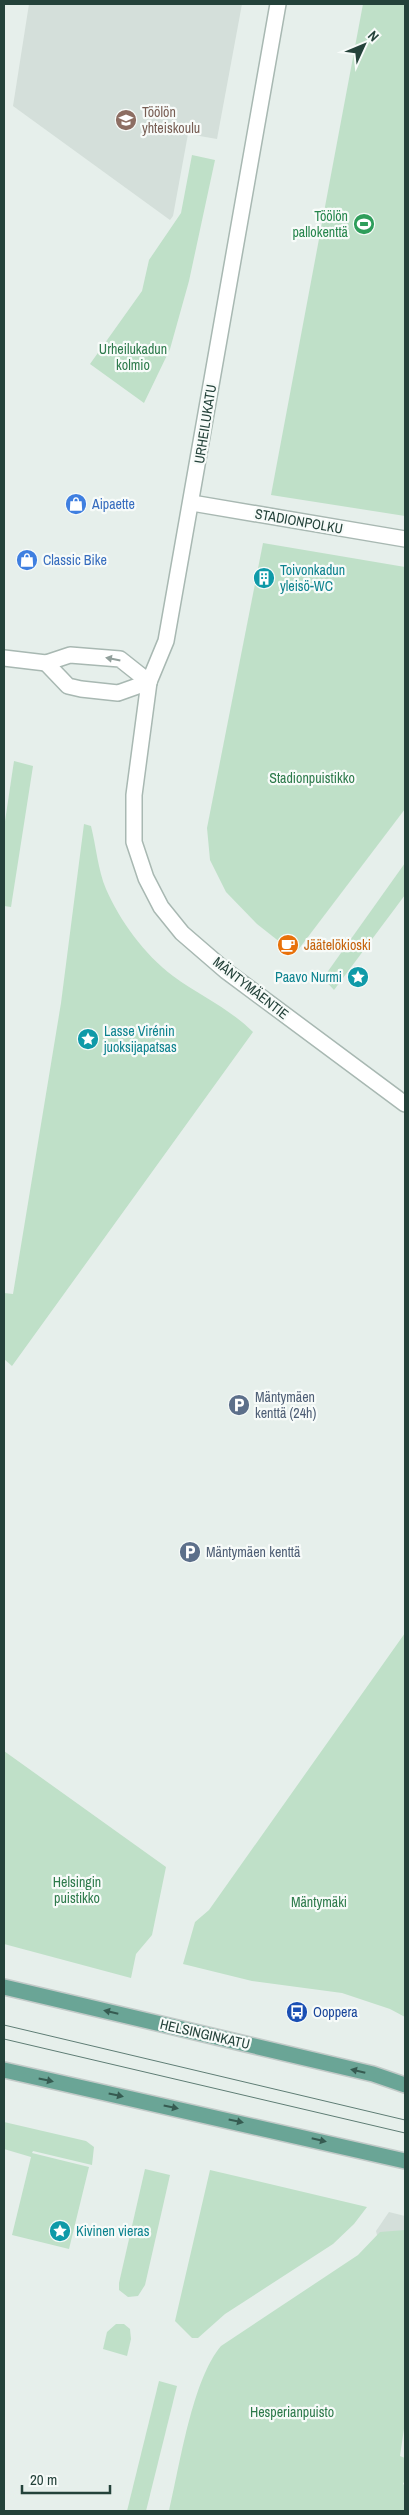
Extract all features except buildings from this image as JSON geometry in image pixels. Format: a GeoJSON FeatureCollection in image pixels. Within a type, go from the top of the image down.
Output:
{"type":"FeatureCollection","features":[{"type":"Feature","properties":{"kind":"main road","name":"HELSINGINKATU"},"geometry":{"type":"LineString","coordinates":[[4,1987],[373,2074],[405,2085]]}},
{"type":"Feature","properties":{"kind":"main road"},"geometry":{"type":"LineString","coordinates":[[4,2070],[405,2160]]}},
{"type":"Feature","properties":{"kind":"street","name":"URHEILUKATU"},"geometry":{"type":"LineString","coordinates":[[134,842],[134,795],[149,682],[166,641],[192,503],[278,4]]}},
{"type":"Feature","properties":{"kind":"street","name":"STADIONPOLKU"},"geometry":{"type":"LineString","coordinates":[[192,503],[405,539]]}},
{"type":"Feature","properties":{"kind":"street"},"geometry":{"type":"LineString","coordinates":[[4,658],[46,663],[70,655],[120,659],[149,682]]}},
{"type":"Feature","properties":{"kind":"street"},"geometry":{"type":"LineString","coordinates":[[46,663],[68,686],[81,689],[118,693],[149,682]]}},
{"type":"Feature","properties":{"kind":"street","name":"MÄNTYMÄENTIE"},"geometry":{"type":"LineString","coordinates":[[134,842],[146,878],[161,906],[182,933],[226,971],[405,1104]]}},
{"type":"Feature","properties":{"kind":"shaded area","name":"Töölön yhteiskoulu"},"geometry":{"type":"Polygon","coordinates":[[[29,4],[242,4],[217,139],[188,134],[173,216],[170,220],[13,106],[29,4]]]}},
{"type":"Feature","properties":{"kind":"shaded area"},"geometry":{"type":"Polygon","coordinates":[[[389,2212],[405,2216],[405,2348],[376,2231],[389,2212]]]}},
{"type":"Feature","properties":{"kind":"green space","name":"Töölön pallokenttä"},"geometry":{"type":"Polygon","coordinates":[[[363,4],[405,4],[405,516],[271,495],[363,4]]]}},
{"type":"Feature","properties":{"kind":"green space","name":"Urheilukadun kolmio"},"geometry":{"type":"Polygon","coordinates":[[[192,155],[215,160],[189,281],[170,349],[144,403],[90,364],[142,291],[149,260],[181,213],[192,155]]]}},
{"type":"Feature","properties":{"kind":"green space","name":"Stadionpuistikko"},"geometry":{"type":"Polygon","coordinates":[[[263,543],[405,567],[405,809],[295,954],[257,924],[226,892],[210,860],[207,828],[263,543]]]}},
{"type":"Feature","properties":{"kind":"green space"},"geometry":{"type":"Polygon","coordinates":[[[14,761],[33,766],[11,907],[4,906],[4,828],[14,761]]]}},
{"type":"Feature","properties":{"kind":"green space"},"geometry":{"type":"Polygon","coordinates":[[[84,824],[91,826],[106,889],[118,913],[134,936],[152,958],[173,976],[234,1016],[253,1032],[12,1366],[4,1359],[4,1293],[13,1294],[61,1003],[84,824]]]}},
{"type":"Feature","properties":{"kind":"green space"},"geometry":{"type":"Polygon","coordinates":[[[405,863],[405,895],[334,990],[324,979],[326,974],[405,863]]]}},
{"type":"Feature","properties":{"kind":"green space","name":"Mäntymäki"},"geometry":{"type":"Polygon","coordinates":[[[405,1633],[405,2017],[390,2009],[342,1993],[252,1981],[183,1964],[195,1922],[209,1910],[405,1633]]]}},
{"type":"Feature","properties":{"kind":"green space","name":"Helsingin puistikko"},"geometry":{"type":"Polygon","coordinates":[[[4,1751],[166,1867],[152,1935],[136,1954],[131,1978],[4,1944],[4,1751]]]}},
{"type":"Feature","properties":{"kind":"green space"},"geometry":{"type":"Polygon","coordinates":[[[4,2122],[86,2141],[94,2147],[92,2165],[33,2151],[32,2153],[89,2167],[69,2249],[12,2235],[31,2157],[4,2149],[4,2122]]]}},
{"type":"Feature","properties":{"kind":"green space"},"geometry":{"type":"Polygon","coordinates":[[[145,2169],[170,2175],[145,2285],[138,2296],[128,2297],[119,2290],[119,2283],[145,2169]]]}},
{"type":"Feature","properties":{"kind":"green space"},"geometry":{"type":"Polygon","coordinates":[[[210,2170],[367,2207],[354,2224],[333,2244],[225,2314],[198,2338],[192,2338],[175,2321],[210,2170]]]}},
{"type":"Feature","properties":{"kind":"green space","name":"Hesperianpuisto"},"geometry":{"type":"Polygon","coordinates":[[[405,2230],[405,2422],[400,2456],[405,2458],[405,2482],[403,2483],[405,2488],[405,2511],[169,2511],[188,2424],[195,2401],[202,2380],[221,2346],[358,2255],[380,2232],[405,2230]]]}},
{"type":"Feature","properties":{"kind":"green space"},"geometry":{"type":"Polygon","coordinates":[[[116,2324],[124,2324],[130,2329],[131,2339],[127,2356],[103,2349],[107,2332],[116,2324]]]}},
{"type":"Feature","properties":{"kind":"green space"},"geometry":{"type":"Polygon","coordinates":[[[159,2381],[177,2386],[146,2511],[127,2511],[159,2381]]]}},
{"type":"Feature","properties":{"kind":"tram line"},"geometry":{"type":"LineString","coordinates":[[4,2025],[405,2120]]}},
{"type":"Feature","properties":{"kind":"tram line"},"geometry":{"type":"LineString","coordinates":[[4,2039],[405,2133]]}},
{"type":"Feature","properties":{"kind":"place","name":"Töölön yhteiskoulu"},"geometry":{"type":"Point","coordinates":[126,120]}},
{"type":"Feature","properties":{"kind":"place","name":"Töölön pallokenttä"},"geometry":{"type":"Point","coordinates":[364,224]}},
{"type":"Feature","properties":{"kind":"place","name":"Aipaette"},"geometry":{"type":"Point","coordinates":[76,504]}},
{"type":"Feature","properties":{"kind":"place","name":"Classic Bike"},"geometry":{"type":"Point","coordinates":[27,560]}},
{"type":"Feature","properties":{"kind":"place","name":"Toivonkadun yleisö-WC"},"geometry":{"type":"Point","coordinates":[264,578]}},
{"type":"Feature","properties":{"kind":"place","name":"Jäätelökioski"},"geometry":{"type":"Point","coordinates":[288,945]}},
{"type":"Feature","properties":{"kind":"place","name":"Paavo Nurmi"},"geometry":{"type":"Point","coordinates":[358,977]}},
{"type":"Feature","properties":{"kind":"place","name":"Lasse Virénin juoksijapatsas"},"geometry":{"type":"Point","coordinates":[88,1039]}},
{"type":"Feature","properties":{"kind":"place","name":"Mäntymäen kenttä (24h)"},"geometry":{"type":"Point","coordinates":[239,1405]}},
{"type":"Feature","properties":{"kind":"place","name":"Mäntymäen kenttä"},"geometry":{"type":"Point","coordinates":[190,1552]}},
{"type":"Feature","properties":{"kind":"place","name":"Ooppera"},"geometry":{"type":"Point","coordinates":[297,2012]}},
{"type":"Feature","properties":{"kind":"place","name":"Kivinen vieras"},"geometry":{"type":"Point","coordinates":[60,2231]}}]}
